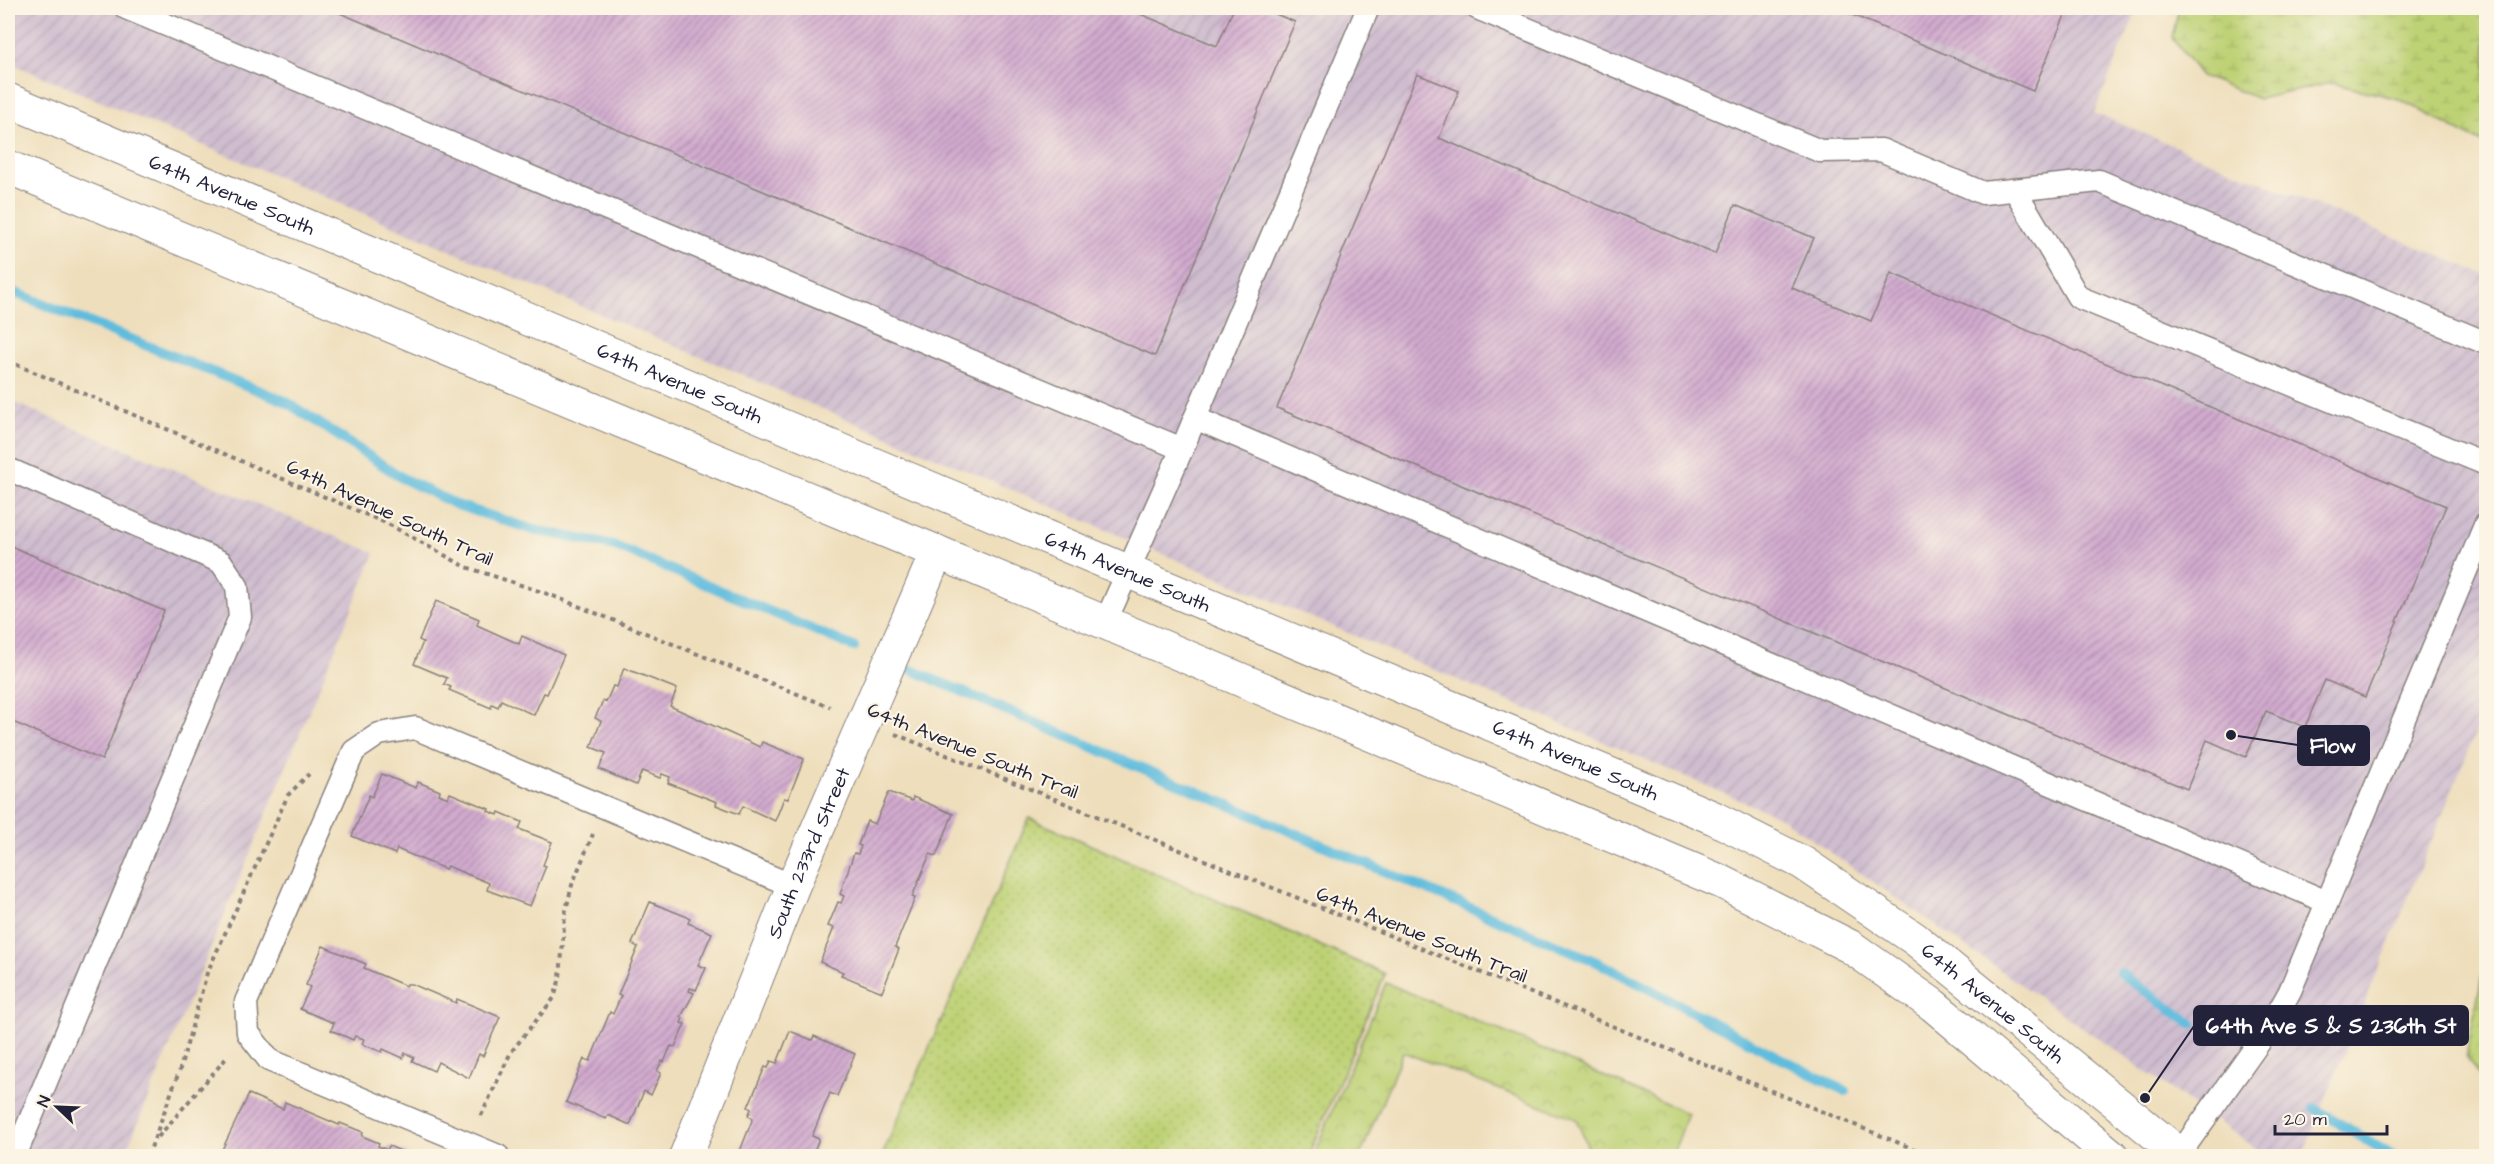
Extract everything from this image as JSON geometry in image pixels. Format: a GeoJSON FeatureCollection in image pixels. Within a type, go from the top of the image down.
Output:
{"type":"FeatureCollection","features":[{"type":"Feature","properties":{"kind":"street","name":"64th Avenue South"},"geometry":{"type":"LineString","coordinates":[[8,100],[1714,818],[1803,863],[1915,939],[2180,1156]]}},
{"type":"Feature","properties":{"kind":"street","name":"64th Avenue South"},"geometry":{"type":"LineString","coordinates":[[8,167],[937,552],[1722,882],[1851,947],[1934,1005],[2112,1156]]}},
{"type":"Feature","properties":{"kind":"street","name":"South 233rd Street"},"geometry":{"type":"LineString","coordinates":[[686,1156],[793,886],[937,552]]}},
{"type":"Feature","properties":{"kind":"lane"},"geometry":{"type":"LineString","coordinates":[[126,8],[1182,449]]}},
{"type":"Feature","properties":{"kind":"lane"},"geometry":{"type":"LineString","coordinates":[[1106,623],[1368,8]]}},
{"type":"Feature","properties":{"kind":"lane"},"geometry":{"type":"LineString","coordinates":[[1477,8],[1820,151],[1881,150],[1983,193],[2099,181],[2487,343]]}},
{"type":"Feature","properties":{"kind":"lane"},"geometry":{"type":"LineString","coordinates":[[2015,190],[2078,297],[2487,464]]}},
{"type":"Feature","properties":{"kind":"lane"},"geometry":{"type":"LineString","coordinates":[[1195,417],[2327,902]]}},
{"type":"Feature","properties":{"kind":"lane"},"geometry":{"type":"LineString","coordinates":[[8,469],[221,562],[237,585],[240,617],[15,1156]]}},
{"type":"Feature","properties":{"kind":"lane"},"geometry":{"type":"LineString","coordinates":[[2180,1156],[2270,1027],[2290,991],[2487,523]]}},
{"type":"Feature","properties":{"kind":"lane"},"geometry":{"type":"LineString","coordinates":[[498,1156],[269,1060],[248,1033],[246,1002],[354,752],[379,734],[415,728],[793,886]]}},
{"type":"Feature","properties":{"kind":"path","name":"64th Avenue South Trail"},"geometry":{"type":"LineString","coordinates":[[8,361],[388,524],[466,567],[548,594],[864,721],[1931,1156]]}},
{"type":"Feature","properties":{"kind":"path"},"geometry":{"type":"LineString","coordinates":[[148,1156],[180,1069],[207,973],[288,795],[317,766]]}},
{"type":"Feature","properties":{"kind":"path"},"geometry":{"type":"LineString","coordinates":[[470,1145],[483,1109],[511,1052],[554,998],[560,978],[565,914],[570,895],[604,807]]}},
{"type":"Feature","properties":{"kind":"path"},"geometry":{"type":"LineString","coordinates":[[155,1140],[248,1033]]}},
{"type":"Feature","properties":{"kind":"shaded area"},"geometry":{"type":"Polygon","coordinates":[[[8,8],[2138,8],[2094,113],[2486,275],[2486,708],[2302,1156],[2267,1156],[1780,817],[8,62],[8,8]]]}},
{"type":"Feature","properties":{"kind":"shaded area"},"geometry":{"type":"Polygon","coordinates":[[[8,400],[375,553],[124,1156],[8,1156],[8,400]]]}},
{"type":"Feature","properties":{"kind":"green space"},"geometry":{"type":"Polygon","coordinates":[[[2179,8],[2486,8],[2486,145],[2399,99],[2331,83],[2259,99],[2201,76],[2172,38],[2179,8]]]}},
{"type":"Feature","properties":{"kind":"green space"},"geometry":{"type":"Polygon","coordinates":[[[1029,818],[1385,974],[1308,1156],[882,1156],[1029,818]]]}},
{"type":"Feature","properties":{"kind":"green space"},"geometry":{"type":"Polygon","coordinates":[[[2486,957],[2486,1086],[2466,1056],[2486,957]]]}},
{"type":"Feature","properties":{"kind":"green space"},"geometry":{"type":"Polygon","coordinates":[[[1386,983],[1523,1040],[1688,1114],[1672,1156],[1592,1156],[1576,1119],[1403,1052],[1360,1156],[1313,1156],[1386,983]]]}},
{"type":"Feature","properties":{"kind":"building"},"geometry":{"type":"Polygon","coordinates":[[[328,8],[1126,8],[1217,46],[1234,8],[1261,8],[1295,22],[1155,356],[328,8]]]}},
{"type":"Feature","properties":{"kind":"building"},"geometry":{"type":"Polygon","coordinates":[[[1836,8],[2068,8],[2033,91],[1836,8]]]}},
{"type":"Feature","properties":{"kind":"building"},"geometry":{"type":"Polygon","coordinates":[[[1417,74],[1459,91],[1439,138],[1715,254],[1735,205],[1814,238],[1792,288],[1871,321],[1891,273],[2446,506],[2365,697],[2325,680],[2305,727],[2266,711],[2246,757],[2207,740],[2187,789],[1277,408],[1417,74]]]}},
{"type":"Feature","properties":{"kind":"building"},"geometry":{"type":"Polygon","coordinates":[[[8,545],[164,611],[102,760],[8,720],[8,545]]]}},
{"type":"Feature","properties":{"kind":"building"},"geometry":{"type":"Polygon","coordinates":[[[436,601],[479,619],[477,625],[519,644],[522,636],[564,655],[547,694],[544,693],[534,715],[501,700],[498,707],[492,704],[491,708],[449,690],[451,687],[444,684],[447,678],[414,664],[423,642],[419,640],[436,601]]]}},
{"type":"Feature","properties":{"kind":"building"},"geometry":{"type":"Polygon","coordinates":[[[624,668],[677,689],[670,706],[760,747],[762,742],[804,759],[788,799],[784,798],[775,821],[743,806],[739,814],[716,805],[717,802],[668,783],[670,777],[662,774],[660,778],[642,771],[636,785],[599,769],[606,753],[591,747],[601,721],[595,718],[613,686],[617,687],[624,668]]]}},
{"type":"Feature","properties":{"kind":"building"},"geometry":{"type":"Polygon","coordinates":[[[382,774],[416,788],[418,782],[440,791],[439,794],[448,798],[450,793],[498,815],[499,812],[522,822],[519,829],[552,842],[543,865],[546,866],[530,906],[487,890],[489,883],[447,866],[445,869],[397,849],[395,854],[352,836],[369,795],[372,797],[382,774]]]}},
{"type":"Feature","properties":{"kind":"building"},"geometry":{"type":"Polygon","coordinates":[[[889,792],[912,801],[913,797],[953,814],[936,856],[930,854],[912,897],[915,898],[895,947],[899,949],[882,992],[841,975],[843,972],[820,962],[834,928],[828,926],[838,902],[841,903],[844,896],[840,894],[854,853],[858,854],[861,846],[858,845],[867,821],[875,824],[889,792]]]}},
{"type":"Feature","properties":{"kind":"building"},"geometry":{"type":"Polygon","coordinates":[[[650,902],[690,918],[688,923],[712,933],[698,965],[706,968],[696,990],[690,988],[689,991],[694,993],[681,1017],[683,1018],[681,1023],[685,1024],[675,1047],[671,1046],[657,1071],[661,1073],[651,1095],[644,1091],[630,1125],[608,1115],[606,1119],[566,1102],[584,1059],[590,1061],[610,1012],[613,1014],[621,996],[618,995],[638,947],[632,944],[650,902]]]}},
{"type":"Feature","properties":{"kind":"building"},"geometry":{"type":"Polygon","coordinates":[[[323,946],[366,964],[364,968],[406,986],[412,984],[456,1003],[457,999],[500,1017],[483,1056],[479,1054],[469,1078],[438,1062],[434,1071],[412,1061],[414,1057],[405,1053],[403,1058],[383,1049],[382,1052],[362,1044],[364,1039],[355,1036],[353,1040],[331,1030],[334,1023],[300,1009],[310,987],[306,985],[323,946]]]}},
{"type":"Feature","properties":{"kind":"building"},"geometry":{"type":"Polygon","coordinates":[[[790,1031],[812,1040],[814,1036],[855,1054],[837,1096],[830,1093],[812,1136],[819,1139],[812,1156],[754,1156],[740,1151],[753,1118],[748,1116],[751,1109],[748,1107],[765,1067],[768,1068],[771,1061],[777,1063],[790,1031]]]}},
{"type":"Feature","properties":{"kind":"building"},"geometry":{"type":"Polygon","coordinates":[[[249,1094],[283,1109],[285,1102],[339,1125],[340,1123],[363,1132],[362,1136],[379,1143],[378,1146],[387,1150],[389,1146],[410,1155],[219,1156],[249,1094]]]}},
{"type":"Feature","properties":{"kind":"waterway"},"geometry":{"type":"LineString","coordinates":[[8,290],[285,401],[404,479],[457,505],[534,530],[615,546],[854,647]]}},
{"type":"Feature","properties":{"kind":"waterway"},"geometry":{"type":"LineString","coordinates":[[907,668],[1597,962],[1846,1091]]}},
{"type":"Feature","properties":{"kind":"waterway"},"geometry":{"type":"LineString","coordinates":[[2120,973],[2192,1024]]}},
{"type":"Feature","properties":{"kind":"waterway"},"geometry":{"type":"LineString","coordinates":[[2314,1108],[2393,1156]]}},
{"type":"Feature","properties":{"kind":"place","name":"Flow"},"geometry":{"type":"Point","coordinates":[2231,735]}},
{"type":"Feature","properties":{"kind":"place","name":"64th Ave S & S 236th St"},"geometry":{"type":"Point","coordinates":[2145,1098]}}]}
